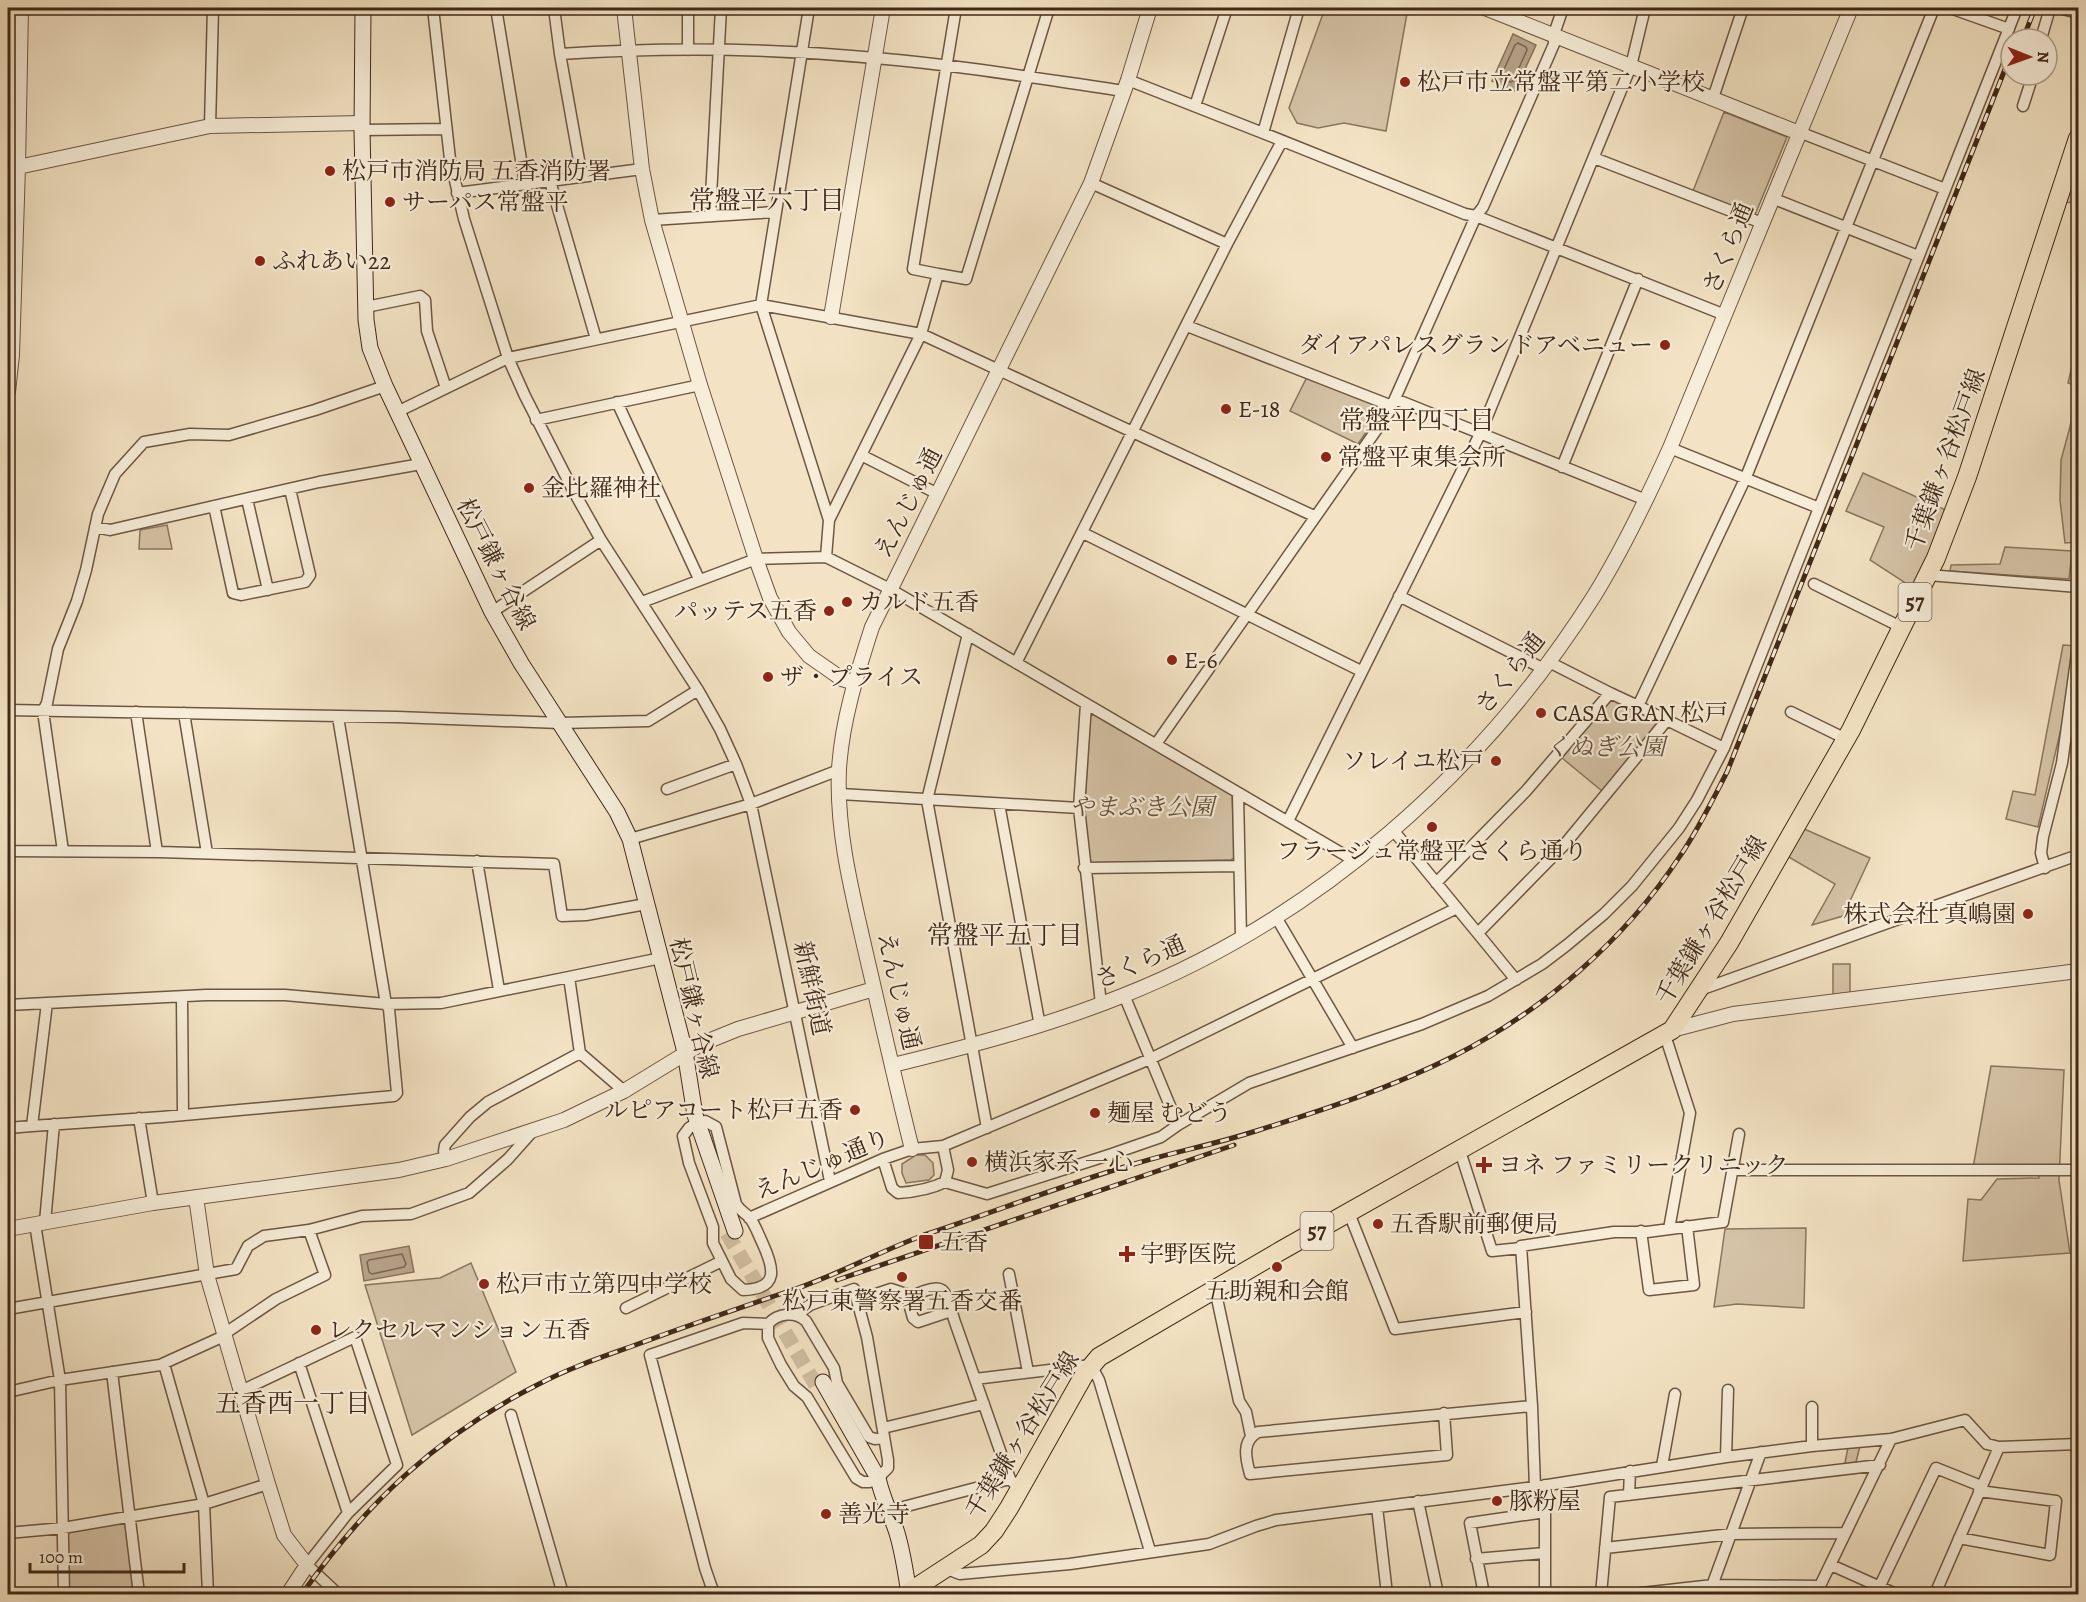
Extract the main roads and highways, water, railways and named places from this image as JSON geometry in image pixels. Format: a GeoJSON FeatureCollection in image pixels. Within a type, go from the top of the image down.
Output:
{"type":"FeatureCollection","features":[{"type":"Feature","properties":{"kind":"main road","name":"松戸鎌ヶ谷線"},"geometry":{"type":"LineString","coordinates":[[363,8],[362,126],[366,307],[370,348],[421,464],[492,612],[617,812],[630,839],[685,1052],[700,1155],[731,1232]]}},
{"type":"Feature","properties":{"kind":"main road","name":"千葉鎌ヶ谷松戸線"},"geometry":{"type":"LineString","coordinates":[[908,1594],[981,1545],[994,1531],[1015,1484],[1090,1365],[1108,1351],[1668,1033],[1729,943],[1846,738],[1928,575],[1967,477],[2075,159],[2079,138]]}},
{"type":"Feature","properties":{"kind":"main road"},"geometry":{"type":"LineString","coordinates":[[820,1384],[872,1476],[888,1510],[899,1541],[908,1594]]}},
{"type":"Feature","properties":{"kind":"water"},"geometry":{"type":"Polygon","coordinates":[[[1513,34],[1536,45],[1515,91],[1492,81],[1513,34]]]}},
{"type":"Feature","properties":{"kind":"water"},"geometry":{"type":"Polygon","coordinates":[[[409,1246],[414,1272],[364,1281],[360,1255],[409,1246]]]}},
{"type":"Feature","properties":{"kind":"tunnel"},"geometry":{"type":"LineString","coordinates":[[727,1233],[817,1387]]}},
{"type":"Feature","properties":{"kind":"railway"},"geometry":{"type":"LineString","coordinates":[[2028,27],[2035,8]]}},
{"type":"Feature","properties":{"kind":"railway"},"geometry":{"type":"LineString","coordinates":[[302,1594],[352,1530],[406,1474],[467,1426],[548,1379],[607,1355],[814,1282],[924,1235],[1107,1172],[1241,1136],[1381,1088],[1430,1068],[1487,1038],[1519,1018],[1580,971],[1608,944],[1658,887],[1693,836],[1727,772],[1999,84]]}},
{"type":"Feature","properties":{"kind":"railway"},"geometry":{"type":"LineString","coordinates":[[837,1280],[1234,1145]]}},
{"type":"Feature","properties":{"kind":"place","name":"松戸市立常盤平第二小学校"},"geometry":{"type":"Point","coordinates":[1405,82]}},
{"type":"Feature","properties":{"kind":"place","name":"松戸市消防局 五香消防署"},"geometry":{"type":"Point","coordinates":[330,171]}},
{"type":"Feature","properties":{"kind":"place","name":"サーパス常盤平"},"geometry":{"type":"Point","coordinates":[390,202]}},
{"type":"Feature","properties":{"kind":"place","name":"ふれあい22"},"geometry":{"type":"Point","coordinates":[260,261]}},
{"type":"Feature","properties":{"kind":"place","name":"ダイアパレスグランドアベニュー"},"geometry":{"type":"Point","coordinates":[1665,345]}},
{"type":"Feature","properties":{"kind":"place","name":"E-18"},"geometry":{"type":"Point","coordinates":[1226,409]}},
{"type":"Feature","properties":{"kind":"place","name":"常盤平東集会所"},"geometry":{"type":"Point","coordinates":[1326,457]}},
{"type":"Feature","properties":{"kind":"place","name":"金比羅神社"},"geometry":{"type":"Point","coordinates":[529,488]}},
{"type":"Feature","properties":{"kind":"place","name":"カルド五香"},"geometry":{"type":"Point","coordinates":[847,602]}},
{"type":"Feature","properties":{"kind":"place","name":"パッテス五香"},"geometry":{"type":"Point","coordinates":[829,611]}},
{"type":"Feature","properties":{"kind":"place","name":"E-6"},"geometry":{"type":"Point","coordinates":[1172,660]}},
{"type":"Feature","properties":{"kind":"place","name":"ザ・プライス"},"geometry":{"type":"Point","coordinates":[768,677]}},
{"type":"Feature","properties":{"kind":"place","name":"CASA GRAN 松戸"},"geometry":{"type":"Point","coordinates":[1541,713]}},
{"type":"Feature","properties":{"kind":"place","name":"ソレイユ松戸"},"geometry":{"type":"Point","coordinates":[1496,761]}},
{"type":"Feature","properties":{"kind":"place","name":"フラージュ常盤平さくら通り"},"geometry":{"type":"Point","coordinates":[1432,827]}},
{"type":"Feature","properties":{"kind":"place","name":"株式会社 真嶋園"},"geometry":{"type":"Point","coordinates":[2028,914]}},
{"type":"Feature","properties":{"kind":"place","name":"ルピアコート松戸五香"},"geometry":{"type":"Point","coordinates":[855,1110]}},
{"type":"Feature","properties":{"kind":"place","name":"麺屋 むどう"},"geometry":{"type":"Point","coordinates":[1095,1113]}},
{"type":"Feature","properties":{"kind":"place","name":"横浜家系 一心"},"geometry":{"type":"Point","coordinates":[972,1162]}},
{"type":"Feature","properties":{"kind":"place","name":"ヨネ ファミリークリニック"},"geometry":{"type":"Point","coordinates":[1484,1165]}},
{"type":"Feature","properties":{"kind":"place","name":"五香駅前郵便局"},"geometry":{"type":"Point","coordinates":[1378,1224]}},
{"type":"Feature","properties":{"kind":"place","name":"五香"},"geometry":{"type":"Point","coordinates":[926,1242]}},
{"type":"Feature","properties":{"kind":"place","name":"宇野医院"},"geometry":{"type":"Point","coordinates":[1127,1254]}},
{"type":"Feature","properties":{"kind":"place","name":"五助親和会館"},"geometry":{"type":"Point","coordinates":[1277,1267]}},
{"type":"Feature","properties":{"kind":"place","name":"松戸東警察署五香交番"},"geometry":{"type":"Point","coordinates":[902,1277]}},
{"type":"Feature","properties":{"kind":"place","name":"松戸市立第四中学校"},"geometry":{"type":"Point","coordinates":[484,1284]}},
{"type":"Feature","properties":{"kind":"place","name":"レクセルマンション五香"},"geometry":{"type":"Point","coordinates":[316,1330]}},
{"type":"Feature","properties":{"kind":"place","name":"豚粉屋"},"geometry":{"type":"Point","coordinates":[1497,1501]}},
{"type":"Feature","properties":{"kind":"place","name":"善光寺"},"geometry":{"type":"Point","coordinates":[826,1514]}},
{"type":"Feature","properties":{"kind":"district","name":"常盤平六丁目"},"geometry":{"type":"Point","coordinates":[767,200]}},
{"type":"Feature","properties":{"kind":"district","name":"常盤平四丁目"},"geometry":{"type":"Point","coordinates":[1417,420]}},
{"type":"Feature","properties":{"kind":"district","name":"常盤平五丁目"},"geometry":{"type":"Point","coordinates":[1005,935]}},
{"type":"Feature","properties":{"kind":"district","name":"五香西一丁目"},"geometry":{"type":"Point","coordinates":[293,1403]}},
{"type":"Feature","properties":{"kind":"park label","name":"くぬぎ公園"},"geometry":{"type":"Point","coordinates":[1605,747]}},
{"type":"Feature","properties":{"kind":"park label","name":"やまぶき公園"},"geometry":{"type":"Point","coordinates":[1142,807]}}]}
